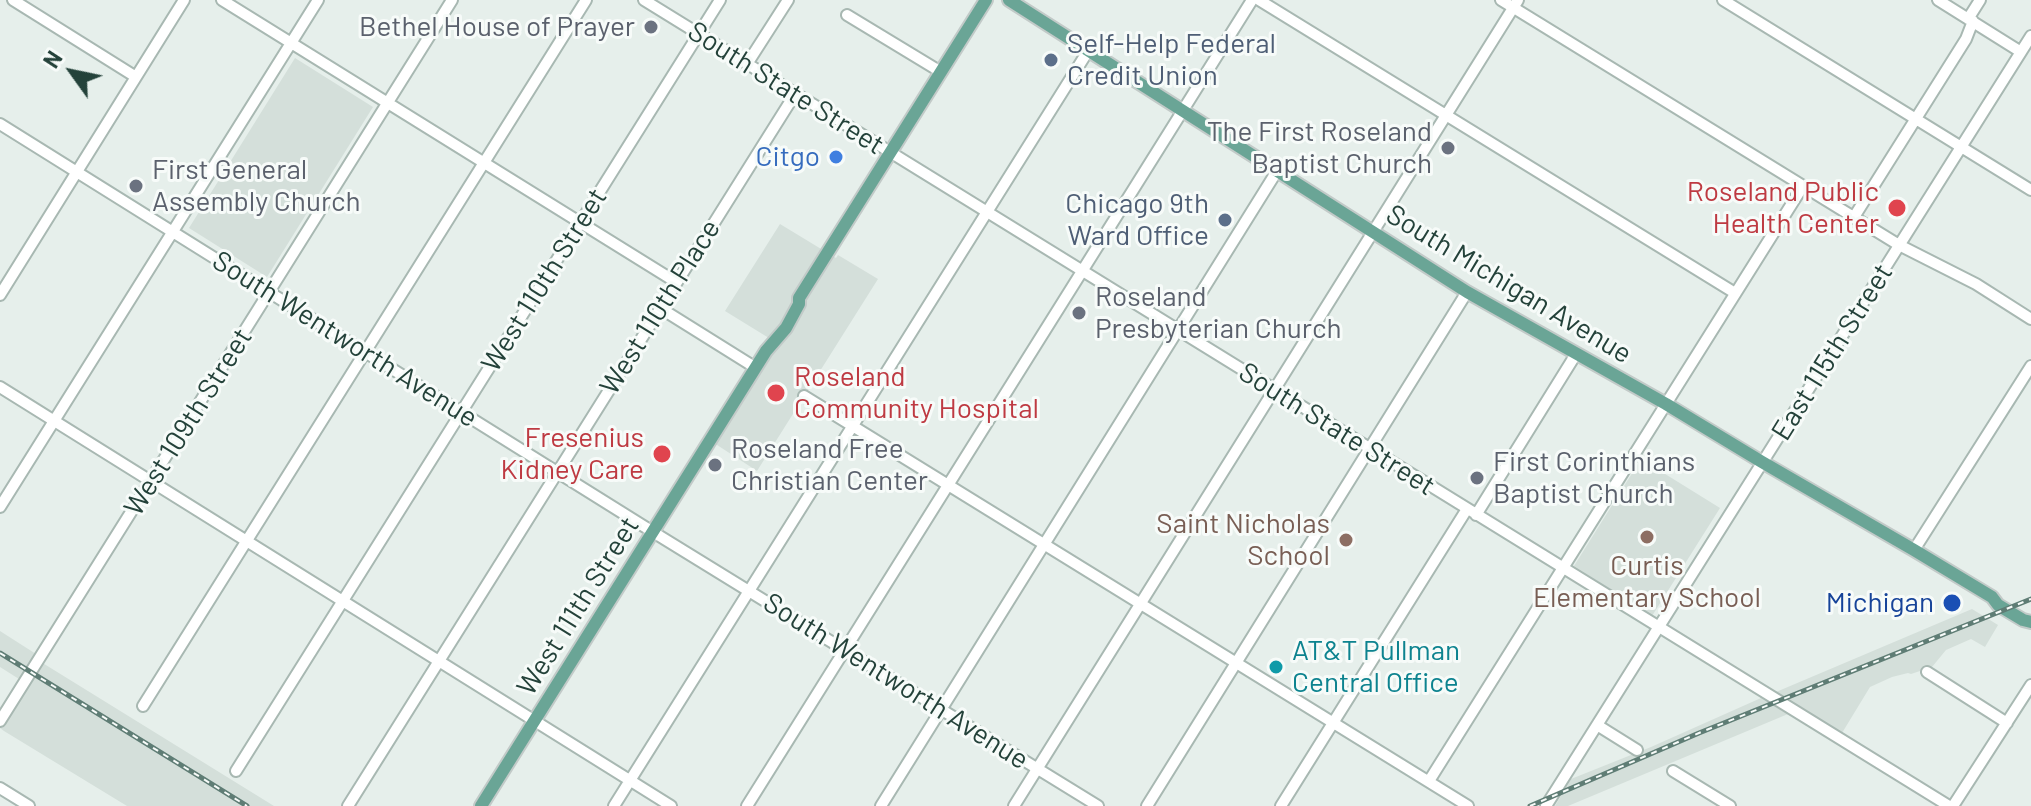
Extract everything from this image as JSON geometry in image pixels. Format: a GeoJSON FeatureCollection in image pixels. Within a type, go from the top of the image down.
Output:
{"type":"FeatureCollection","features":[{"type":"Feature","properties":{"kind":"main road","name":"West 111th Street"},"geometry":{"type":"LineString","coordinates":[[481,806],[766,351],[786,328],[799,298],[986,0]]}},
{"type":"Feature","properties":{"kind":"main road","name":"South Michigan Avenue"},"geometry":{"type":"LineString","coordinates":[[1009,0],[1467,292],[1666,404],[1992,597],[2002,599],[2026,614],[2031,621]]}},
{"type":"Feature","properties":{"kind":"street"},"geometry":{"type":"LineString","coordinates":[[13,0],[136,77]]}},
{"type":"Feature","properties":{"kind":"street"},"geometry":{"type":"LineString","coordinates":[[0,295],[184,0]]}},
{"type":"Feature","properties":{"kind":"street"},"geometry":{"type":"LineString","coordinates":[[222,0],[676,282]]}},
{"type":"Feature","properties":{"kind":"street"},"geometry":{"type":"LineString","coordinates":[[0,507],[318,0]]}},
{"type":"Feature","properties":{"kind":"street","name":"West 109th Street"},"geometry":{"type":"LineString","coordinates":[[0,721],[452,0]]}},
{"type":"Feature","properties":{"kind":"street"},"geometry":{"type":"LineString","coordinates":[[143,706],[586,0]]}},
{"type":"Feature","properties":{"kind":"street","name":"South State Street"},"geometry":{"type":"LineString","coordinates":[[644,0],[1951,806]]}},
{"type":"Feature","properties":{"kind":"street","name":"West 110th Street"},"geometry":{"type":"LineString","coordinates":[[236,771],[720,0]]}},
{"type":"Feature","properties":{"kind":"street"},"geometry":{"type":"LineString","coordinates":[[747,64],[788,0]]}},
{"type":"Feature","properties":{"kind":"street"},"geometry":{"type":"LineString","coordinates":[[747,806],[1252,0]]}},
{"type":"Feature","properties":{"kind":"street"},"geometry":{"type":"LineString","coordinates":[[1259,0],[1735,293]]}},
{"type":"Feature","properties":{"kind":"street"},"geometry":{"type":"LineString","coordinates":[[1501,0],[1516,4],[1899,245],[1976,284],[2031,319]]}},
{"type":"Feature","properties":{"kind":"street"},"geometry":{"type":"LineString","coordinates":[[1723,0],[2031,190]]}},
{"type":"Feature","properties":{"kind":"street"},"geometry":{"type":"LineString","coordinates":[[1938,0],[2021,52]]}},
{"type":"Feature","properties":{"kind":"street"},"geometry":{"type":"LineString","coordinates":[[1854,217],[1966,39],[1980,0]]}},
{"type":"Feature","properties":{"kind":"street"},"geometry":{"type":"LineString","coordinates":[[1014,806],[1516,4]]}},
{"type":"Feature","properties":{"kind":"street"},"geometry":{"type":"LineString","coordinates":[[847,15],[941,72]]}},
{"type":"Feature","properties":{"kind":"street","name":"East 115th Street"},"geometry":{"type":"LineString","coordinates":[[1546,806],[2031,36]]}},
{"type":"Feature","properties":{"kind":"street"},"geometry":{"type":"LineString","coordinates":[[614,806],[1088,51]]}},
{"type":"Feature","properties":{"kind":"street","name":"West 110th Place"},"geometry":{"type":"LineString","coordinates":[[348,806],[795,94]]}},
{"type":"Feature","properties":{"kind":"street","name":"South Wentworth Avenue"},"geometry":{"type":"LineString","coordinates":[[0,124],[1098,806]]}},
{"type":"Feature","properties":{"kind":"street"},"geometry":{"type":"LineString","coordinates":[[881,806],[1277,171]]}},
{"type":"Feature","properties":{"kind":"street"},"geometry":{"type":"LineString","coordinates":[[1429,781],[1803,186]]}},
{"type":"Feature","properties":{"kind":"street"},"geometry":{"type":"LineString","coordinates":[[1147,806],[1467,292]]}},
{"type":"Feature","properties":{"kind":"street"},"geometry":{"type":"LineString","coordinates":[[660,308],[756,368]]}},
{"type":"Feature","properties":{"kind":"street"},"geometry":{"type":"LineString","coordinates":[[1281,806],[1576,354]]}},
{"type":"Feature","properties":{"kind":"street"},"geometry":{"type":"LineString","coordinates":[[1914,550],[2031,366]]}},
{"type":"Feature","properties":{"kind":"street"},"geometry":{"type":"LineString","coordinates":[[0,387],[671,806]]}},
{"type":"Feature","properties":{"kind":"street"},"geometry":{"type":"LineString","coordinates":[[804,396],[1468,806]]}},
{"type":"Feature","properties":{"kind":"street"},"geometry":{"type":"LineString","coordinates":[[1927,672],[2007,723]]}},
{"type":"Feature","properties":{"kind":"street"},"geometry":{"type":"LineString","coordinates":[[1951,806],[2031,685]]}},
{"type":"Feature","properties":{"kind":"street"},"geometry":{"type":"LineString","coordinates":[[1597,725],[1637,750]]}},
{"type":"Feature","properties":{"kind":"street"},"geometry":{"type":"LineString","coordinates":[[1673,771],[1730,806]]}},
{"type":"Feature","properties":{"kind":"street"},"geometry":{"type":"LineString","coordinates":[[0,788],[29,806]]}},
{"type":"Feature","properties":{"kind":"shaded area"},"geometry":{"type":"Polygon","coordinates":[[[295,58],[373,107],[267,277],[189,228],[295,58]]]}},
{"type":"Feature","properties":{"kind":"shaded area","name":"Roseland Community Hospital"},"geometry":{"type":"Polygon","coordinates":[[[780,224],[878,279],[757,471],[714,443],[777,343],[725,311],[780,224]]]}},
{"type":"Feature","properties":{"kind":"shaded area","name":"Curtis Elementary School"},"geometry":{"type":"Polygon","coordinates":[[[1641,459],[1720,508],[1652,616],[1574,566],[1641,459]]]}},
{"type":"Feature","properties":{"kind":"shaded area"},"geometry":{"type":"Polygon","coordinates":[[[1972,609],[1998,625],[1985,647],[1971,639],[1946,650],[1932,667],[1892,677],[1870,687],[1842,733],[1776,692],[1972,609]]]}},
{"type":"Feature","properties":{"kind":"shaded area"},"geometry":{"type":"Polygon","coordinates":[[[0,631],[36,654],[19,679],[0,667],[0,631]]]}},
{"type":"Feature","properties":{"kind":"shaded area"},"geometry":{"type":"Polygon","coordinates":[[[41,662],[274,806],[127,806],[4,731],[0,728],[41,662]]]}},
{"type":"Feature","properties":{"kind":"shaded area"},"geometry":{"type":"Polygon","coordinates":[[[1761,698],[1788,714],[1568,806],[1555,806],[1571,779],[1761,698]]]}},
{"type":"Feature","properties":{"kind":"railway"},"geometry":{"type":"LineString","coordinates":[[1530,806],[1699,733],[2031,599]]}},
{"type":"Feature","properties":{"kind":"railway"},"geometry":{"type":"LineString","coordinates":[[0,653],[247,806]]}},
{"type":"Feature","properties":{"kind":"place","name":"Bethel House of Prayer"},"geometry":{"type":"Point","coordinates":[651,27]}},
{"type":"Feature","properties":{"kind":"place","name":"Self-Help Federal Credit Union"},"geometry":{"type":"Point","coordinates":[1051,60]}},
{"type":"Feature","properties":{"kind":"place","name":"The First Roseland Baptist Church"},"geometry":{"type":"Point","coordinates":[1448,148]}},
{"type":"Feature","properties":{"kind":"place","name":"Citgo"},"geometry":{"type":"Point","coordinates":[836,157]}},
{"type":"Feature","properties":{"kind":"place","name":"First General Assembly Church"},"geometry":{"type":"Point","coordinates":[136,186]}},
{"type":"Feature","properties":{"kind":"place","name":"Roseland Public Health Center"},"geometry":{"type":"Point","coordinates":[1897,208]}},
{"type":"Feature","properties":{"kind":"place","name":"Chicago 9th Ward Office"},"geometry":{"type":"Point","coordinates":[1225,220]}},
{"type":"Feature","properties":{"kind":"place","name":"Roseland Presbyterian Church"},"geometry":{"type":"Point","coordinates":[1079,313]}},
{"type":"Feature","properties":{"kind":"place","name":"Roseland Community Hospital"},"geometry":{"type":"Point","coordinates":[776,393]}},
{"type":"Feature","properties":{"kind":"place","name":"Fresenius Kidney Care"},"geometry":{"type":"Point","coordinates":[662,454]}},
{"type":"Feature","properties":{"kind":"place","name":"Roseland Free Christian Center"},"geometry":{"type":"Point","coordinates":[715,465]}},
{"type":"Feature","properties":{"kind":"place","name":"First Corinthians Baptist Church"},"geometry":{"type":"Point","coordinates":[1477,478]}},
{"type":"Feature","properties":{"kind":"place","name":"Curtis Elementary School"},"geometry":{"type":"Point","coordinates":[1647,537]}},
{"type":"Feature","properties":{"kind":"place","name":"Saint Nicholas School"},"geometry":{"type":"Point","coordinates":[1346,540]}},
{"type":"Feature","properties":{"kind":"place","name":"Michigan"},"geometry":{"type":"Point","coordinates":[1952,603]}},
{"type":"Feature","properties":{"kind":"place","name":"AT&T Pullman Central Office"},"geometry":{"type":"Point","coordinates":[1276,667]}}]}
